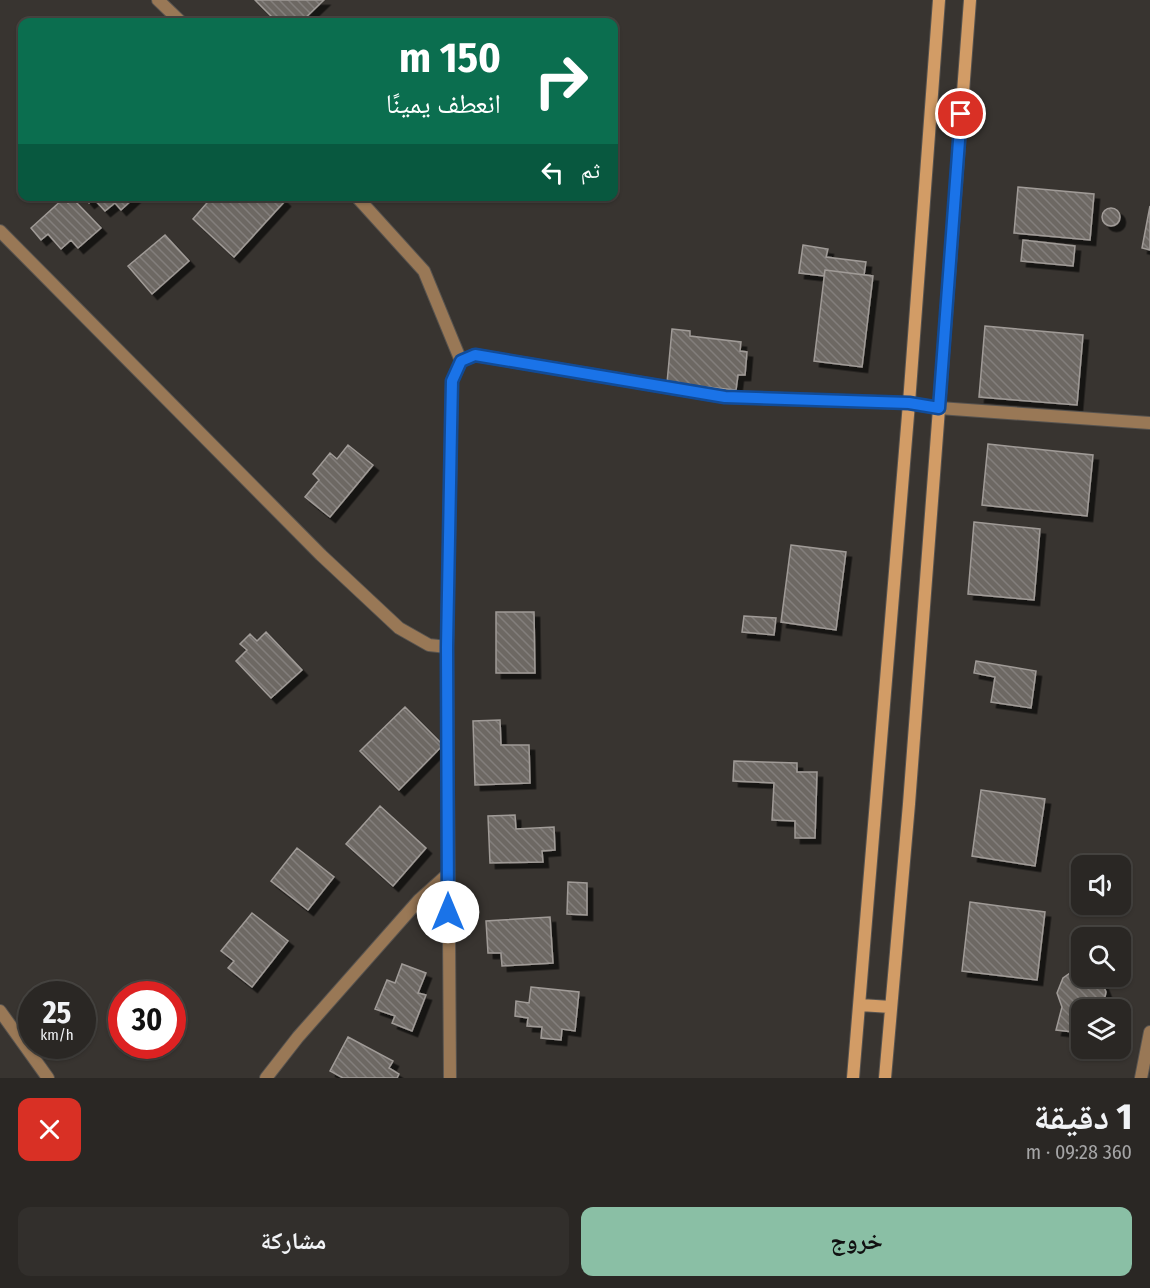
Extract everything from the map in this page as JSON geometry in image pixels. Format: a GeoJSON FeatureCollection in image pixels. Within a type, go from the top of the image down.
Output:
{"type":"FeatureCollection","features":[{"type":"Feature","properties":{"kind":"main road"},"geometry":{"type":"LineString","coordinates":[[853,1078],[909,403],[939,0]]}},
{"type":"Feature","properties":{"kind":"main road"},"geometry":{"type":"LineString","coordinates":[[885,1078],[970,0]]}},
{"type":"Feature","properties":{"kind":"main road"},"geometry":{"type":"LineString","coordinates":[[860,1005],[891,1007]]}},
{"type":"Feature","properties":{"kind":"street"},"geometry":{"type":"LineString","coordinates":[[158,0],[177,18]]}},
{"type":"Feature","properties":{"kind":"street"},"geometry":{"type":"LineString","coordinates":[[361,201],[424,271],[461,361]]}},
{"type":"Feature","properties":{"kind":"street"},"geometry":{"type":"LineString","coordinates":[[0,231],[321,555],[399,628],[429,645],[447,647]]}},
{"type":"Feature","properties":{"kind":"street"},"geometry":{"type":"LineString","coordinates":[[450,1078],[447,647],[452,381],[461,361],[475,355],[725,397],[909,403],[939,408],[1150,423]]}},
{"type":"Feature","properties":{"kind":"street"},"geometry":{"type":"LineString","coordinates":[[266,1078],[298,1037],[418,900],[448,874]]}},
{"type":"Feature","properties":{"kind":"street"},"geometry":{"type":"LineString","coordinates":[[0,1011],[48,1078]]}},
{"type":"Feature","properties":{"kind":"street"},"geometry":{"type":"LineString","coordinates":[[1141,1078],[1150,1032]]}},
{"type":"Feature","properties":{"kind":"building"},"geometry":{"type":"Polygon","coordinates":[[[255,0],[324,0],[305,18],[273,18],[255,0]]]}},
{"type":"Feature","properties":{"kind":"building"},"geometry":{"type":"Polygon","coordinates":[[[1018,187],[1094,194],[1090,240],[1014,233],[1018,187]]]}},
{"type":"Feature","properties":{"kind":"building"},"geometry":{"type":"Polygon","coordinates":[[[61,201],[68,203],[75,201],[101,228],[78,248],[71,240],[61,249],[48,234],[41,240],[31,228],[61,201]]]}},
{"type":"Feature","properties":{"kind":"building"},"geometry":{"type":"Polygon","coordinates":[[[96,201],[131,201],[121,210],[115,203],[105,211],[96,201]]]}},
{"type":"Feature","properties":{"kind":"building"},"geometry":{"type":"Polygon","coordinates":[[[209,201],[285,201],[234,257],[193,219],[209,201]]]}},
{"type":"Feature","properties":{"kind":"building"},"geometry":{"type":"Polygon","coordinates":[[[1150,206],[1150,250],[1142,248],[1150,206]]]}},
{"type":"Feature","properties":{"kind":"building"},"geometry":{"type":"Polygon","coordinates":[[[1111,208],[1117,211],[1120,217],[1117,223],[1111,226],[1105,223],[1102,217],[1105,211],[1111,208]]]}},
{"type":"Feature","properties":{"kind":"building"},"geometry":{"type":"Polygon","coordinates":[[[165,235],[189,261],[152,294],[128,266],[165,235]]]}},
{"type":"Feature","properties":{"kind":"building"},"geometry":{"type":"Polygon","coordinates":[[[1023,240],[1075,246],[1073,266],[1021,261],[1023,240]]]}},
{"type":"Feature","properties":{"kind":"building"},"geometry":{"type":"Polygon","coordinates":[[[803,245],[828,249],[826,257],[866,262],[864,275],[825,270],[824,276],[799,273],[803,245]]]}},
{"type":"Feature","properties":{"kind":"building"},"geometry":{"type":"Polygon","coordinates":[[[825,270],[873,276],[862,367],[814,361],[825,270]]]}},
{"type":"Feature","properties":{"kind":"building"},"geometry":{"type":"Polygon","coordinates":[[[985,326],[1083,335],[1077,405],[979,397],[985,326]]]}},
{"type":"Feature","properties":{"kind":"building"},"geometry":{"type":"Polygon","coordinates":[[[672,329],[690,331],[690,336],[741,342],[740,351],[747,352],[745,375],[738,375],[736,390],[667,383],[672,329]]]}},
{"type":"Feature","properties":{"kind":"building"},"geometry":{"type":"Polygon","coordinates":[[[988,444],[1093,455],[1087,516],[982,505],[988,444]]]}},
{"type":"Feature","properties":{"kind":"building"},"geometry":{"type":"Polygon","coordinates":[[[348,445],[373,465],[330,517],[305,497],[319,480],[313,474],[330,453],[337,459],[348,445]]]}},
{"type":"Feature","properties":{"kind":"building"},"geometry":{"type":"Polygon","coordinates":[[[974,522],[1040,529],[1034,600],[968,594],[974,522]]]}},
{"type":"Feature","properties":{"kind":"building"},"geometry":{"type":"Polygon","coordinates":[[[791,545],[846,552],[836,630],[781,622],[791,545]]]}},
{"type":"Feature","properties":{"kind":"building"},"geometry":{"type":"Polygon","coordinates":[[[496,612],[534,612],[535,673],[496,673],[496,612]]]}},
{"type":"Feature","properties":{"kind":"building"},"geometry":{"type":"Polygon","coordinates":[[[744,616],[776,618],[774,635],[742,632],[744,616]]]}},
{"type":"Feature","properties":{"kind":"building"},"geometry":{"type":"Polygon","coordinates":[[[266,632],[302,670],[271,698],[236,661],[247,650],[240,644],[250,634],[257,641],[266,632]]]}},
{"type":"Feature","properties":{"kind":"building"},"geometry":{"type":"Polygon","coordinates":[[[976,661],[1036,671],[1031,708],[991,702],[995,677],[974,673],[976,661]]]}},
{"type":"Feature","properties":{"kind":"building"},"geometry":{"type":"Polygon","coordinates":[[[405,707],[443,745],[399,790],[360,751],[405,707]]]}},
{"type":"Feature","properties":{"kind":"building"},"geometry":{"type":"Polygon","coordinates":[[[500,720],[501,745],[529,745],[530,783],[475,785],[473,721],[500,720]]]}},
{"type":"Feature","properties":{"kind":"building"},"geometry":{"type":"Polygon","coordinates":[[[734,761],[797,763],[797,772],[817,772],[815,838],[795,838],[795,821],[772,820],[774,783],[733,781],[734,761]]]}},
{"type":"Feature","properties":{"kind":"building"},"geometry":{"type":"Polygon","coordinates":[[[981,790],[1045,799],[1035,866],[972,856],[981,790]]]}},
{"type":"Feature","properties":{"kind":"building"},"geometry":{"type":"Polygon","coordinates":[[[380,806],[426,848],[393,886],[346,844],[380,806]]]}},
{"type":"Feature","properties":{"kind":"building"},"geometry":{"type":"Polygon","coordinates":[[[515,815],[516,829],[554,827],[555,850],[542,851],[543,862],[490,863],[488,816],[515,815]]]}},
{"type":"Feature","properties":{"kind":"building"},"geometry":{"type":"Polygon","coordinates":[[[297,848],[334,877],[308,910],[271,881],[297,848]]]}},
{"type":"Feature","properties":{"kind":"building"},"geometry":{"type":"Polygon","coordinates":[[[568,882],[587,883],[587,915],[567,914],[568,882]]]}},
{"type":"Feature","properties":{"kind":"building"},"geometry":{"type":"Polygon","coordinates":[[[970,902],[1045,912],[1037,980],[962,971],[970,902]]]}},
{"type":"Feature","properties":{"kind":"building"},"geometry":{"type":"Polygon","coordinates":[[[252,913],[288,941],[252,987],[228,968],[234,961],[221,951],[252,913]]]}},
{"type":"Feature","properties":{"kind":"building"},"geometry":{"type":"Polygon","coordinates":[[[550,917],[553,963],[502,966],[501,953],[488,953],[486,921],[550,917]]]}},
{"type":"Feature","properties":{"kind":"building"},"geometry":{"type":"Polygon","coordinates":[[[402,964],[426,973],[418,993],[426,995],[412,1031],[392,1023],[395,1016],[375,1009],[387,980],[395,983],[402,964]]]}},
{"type":"Feature","properties":{"kind":"building"},"geometry":{"type":"Polygon","coordinates":[[[1071,972],[1071,987],[1104,987],[1106,992],[1104,999],[1071,999],[1071,1032],[1056,1030],[1062,1007],[1057,993],[1063,978],[1071,972]]]}},
{"type":"Feature","properties":{"kind":"building"},"geometry":{"type":"Polygon","coordinates":[[[531,987],[579,992],[575,1031],[562,1029],[561,1040],[541,1038],[542,1027],[527,1026],[528,1018],[515,1016],[516,1001],[529,1003],[531,987]]]}},
{"type":"Feature","properties":{"kind":"building"},"geometry":{"type":"Polygon","coordinates":[[[348,1037],[393,1061],[389,1068],[399,1074],[397,1078],[343,1078],[330,1071],[348,1037]]]}},
{"type":"Feature","properties":{"kind":"route"},"geometry":{"type":"LineString","coordinates":[[448,912],[447,647],[451,543],[452,381],[461,361],[475,355],[725,397],[909,403],[939,408],[961,114]]}}]}
